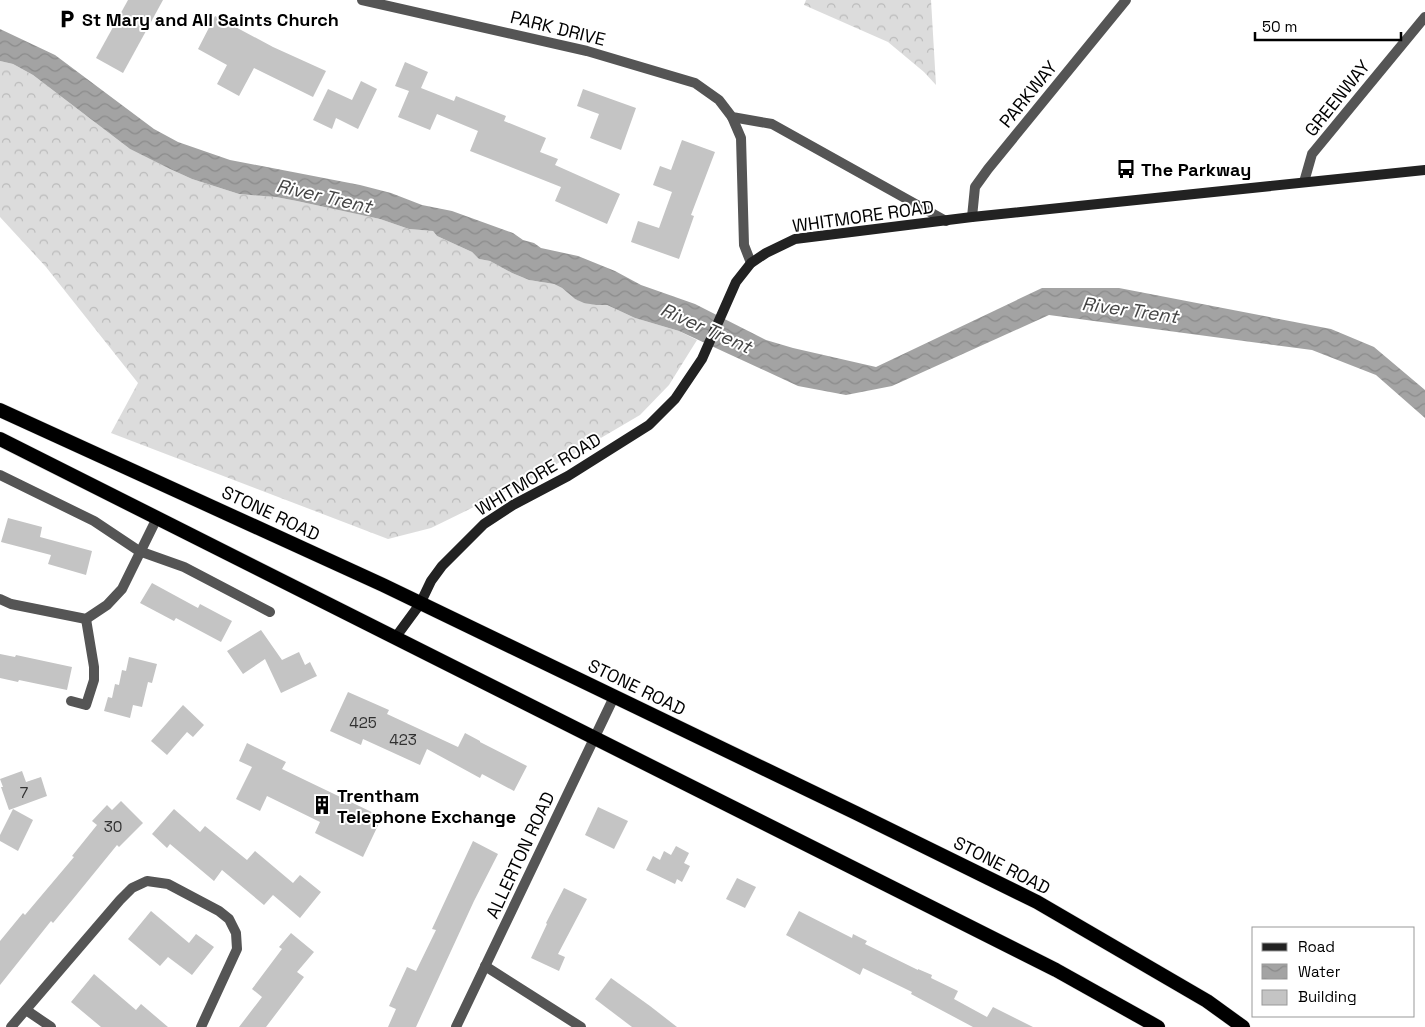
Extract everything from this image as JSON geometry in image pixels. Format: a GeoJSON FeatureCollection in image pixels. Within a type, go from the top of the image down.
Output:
{"type":"FeatureCollection","features":[{"type":"Feature","properties":{"kind":"highway","name":"STONE ROAD"},"geometry":{"type":"LineString","coordinates":[[0,410],[376,582],[1037,902],[1207,1001],[1243,1027]]}},
{"type":"Feature","properties":{"kind":"highway"},"geometry":{"type":"LineString","coordinates":[[0,440],[1047,965],[1158,1027]]}},
{"type":"Feature","properties":{"kind":"main road","name":"WHITMORE ROAD"},"geometry":{"type":"LineString","coordinates":[[395,638],[420,604],[431,581],[442,566],[484,524],[513,505],[568,476],[649,425],[690,379],[702,359],[736,282],[751,263],[766,253],[795,239],[972,216],[1425,170]]}},
{"type":"Feature","properties":{"kind":"street","name":"PARK DRIVE"},"geometry":{"type":"LineString","coordinates":[[362,0],[587,51],[695,83],[719,100],[732,117],[741,138],[744,245],[751,263]]}},
{"type":"Feature","properties":{"kind":"street","name":"PARKWAY"},"geometry":{"type":"LineString","coordinates":[[972,216],[975,187],[1126,0]]}},
{"type":"Feature","properties":{"kind":"street","name":"GREENWAY"},"geometry":{"type":"LineString","coordinates":[[1304,182],[1312,154],[1425,17]]}},
{"type":"Feature","properties":{"kind":"street"},"geometry":{"type":"LineString","coordinates":[[732,117],[772,124],[946,220]]}},
{"type":"Feature","properties":{"kind":"street"},"geometry":{"type":"LineString","coordinates":[[0,475],[94,521],[140,551],[184,567],[270,612]]}},
{"type":"Feature","properties":{"kind":"street"},"geometry":{"type":"LineString","coordinates":[[0,598],[11,604],[86,619],[107,605],[122,589],[157,518]]}},
{"type":"Feature","properties":{"kind":"street"},"geometry":{"type":"LineString","coordinates":[[71,701],[86,704],[94,680],[94,667],[86,619]]}},
{"type":"Feature","properties":{"kind":"street","name":"ALLERTON ROAD"},"geometry":{"type":"LineString","coordinates":[[456,1027],[614,697]]}},
{"type":"Feature","properties":{"kind":"street"},"geometry":{"type":"LineString","coordinates":[[11,1027],[120,900],[132,888],[147,881],[168,884],[219,911],[229,919],[236,933],[237,949],[201,1027]]}},
{"type":"Feature","properties":{"kind":"street"},"geometry":{"type":"LineString","coordinates":[[485,966],[581,1027]]}},
{"type":"Feature","properties":{"kind":"street"},"geometry":{"type":"LineString","coordinates":[[26,1010],[51,1027]]}},
{"type":"Feature","properties":{"kind":"green space"},"geometry":{"type":"Polygon","coordinates":[[[806,0],[931,0],[936,85],[924,72],[888,42],[804,5],[806,0]]]}},
{"type":"Feature","properties":{"kind":"green space"},"geometry":{"type":"Polygon","coordinates":[[[0,61],[13,64],[33,75],[130,149],[192,179],[239,194],[297,201],[380,219],[409,229],[433,231],[437,236],[472,252],[479,259],[490,261],[512,273],[529,280],[554,284],[575,299],[596,305],[607,305],[635,318],[679,331],[697,340],[669,385],[640,415],[531,479],[431,528],[388,539],[111,433],[138,383],[46,267],[0,217],[0,61]]]}},
{"type":"Feature","properties":{"kind":"water","name":"River Trent"},"geometry":{"type":"Polygon","coordinates":[[[0,29],[55,55],[154,129],[178,142],[230,160],[360,185],[391,193],[422,205],[452,211],[513,233],[541,248],[578,256],[615,271],[641,285],[695,304],[766,340],[793,348],[876,367],[1042,288],[1119,288],[1331,329],[1374,347],[1425,390],[1425,418],[1376,375],[1312,350],[1049,315],[892,386],[846,395],[798,386],[679,331],[635,318],[607,305],[584,303],[554,284],[529,280],[490,261],[479,259],[472,252],[437,236],[433,231],[409,229],[380,219],[297,201],[239,194],[192,179],[130,149],[33,75],[13,64],[0,61],[0,29]]]}},
{"type":"Feature","properties":{"kind":"building"},"geometry":{"type":"Polygon","coordinates":[[[128,0],[163,0],[123,73],[96,58],[128,0]]]}},
{"type":"Feature","properties":{"kind":"building"},"geometry":{"type":"Polygon","coordinates":[[[215,16],[273,47],[326,71],[313,97],[254,68],[239,96],[217,84],[227,65],[198,49],[215,16]]]}},
{"type":"Feature","properties":{"kind":"building"},"geometry":{"type":"Polygon","coordinates":[[[405,62],[428,72],[421,88],[454,101],[456,96],[506,116],[504,121],[546,138],[540,152],[558,159],[555,165],[620,194],[607,224],[555,201],[561,187],[470,151],[478,131],[437,114],[430,130],[398,117],[409,91],[395,86],[405,62]]]}},
{"type":"Feature","properties":{"kind":"building"},"geometry":{"type":"Polygon","coordinates":[[[361,81],[377,89],[358,129],[336,118],[332,129],[313,120],[328,89],[352,100],[361,81]]]}},
{"type":"Feature","properties":{"kind":"building"},"geometry":{"type":"Polygon","coordinates":[[[583,89],[636,108],[621,150],[590,138],[599,114],[577,106],[583,89]]]}},
{"type":"Feature","properties":{"kind":"building"},"geometry":{"type":"Polygon","coordinates":[[[682,140],[715,152],[691,215],[694,216],[679,259],[631,242],[638,221],[659,228],[672,192],[653,185],[660,166],[671,170],[682,140]]]}},
{"type":"Feature","properties":{"kind":"building"},"geometry":{"type":"Polygon","coordinates":[[[8,518],[42,527],[40,537],[92,551],[86,575],[48,564],[51,555],[1,542],[8,518]]]}},
{"type":"Feature","properties":{"kind":"building"},"geometry":{"type":"Polygon","coordinates":[[[152,583],[198,608],[200,604],[232,621],[221,642],[176,618],[174,621],[140,603],[152,583]]]}},
{"type":"Feature","properties":{"kind":"building"},"geometry":{"type":"Polygon","coordinates":[[[261,630],[282,660],[299,652],[305,665],[310,662],[317,676],[281,693],[265,659],[243,674],[227,651],[261,630]]]}},
{"type":"Feature","properties":{"kind":"building"},"geometry":{"type":"Polygon","coordinates":[[[0,654],[15,657],[16,655],[72,667],[67,690],[0,678],[0,654]]]}},
{"type":"Feature","properties":{"kind":"building"},"geometry":{"type":"Polygon","coordinates":[[[129,657],[157,664],[152,683],[148,682],[142,707],[133,705],[130,718],[104,711],[108,697],[112,698],[115,684],[119,685],[122,670],[126,671],[129,657]]]}},
{"type":"Feature","properties":{"kind":"building"},"geometry":{"type":"Polygon","coordinates":[[[348,692],[389,710],[387,714],[458,747],[465,733],[527,766],[514,791],[482,774],[480,778],[427,749],[420,765],[363,739],[361,745],[330,731],[348,692]]]}},
{"type":"Feature","properties":{"kind":"building"},"geometry":{"type":"Polygon","coordinates":[[[183,705],[204,725],[193,737],[187,732],[167,755],[151,741],[183,705]]]}},
{"type":"Feature","properties":{"kind":"building","name":"Trentham Telephone Exchange"},"geometry":{"type":"Polygon","coordinates":[[[247,743],[286,762],[282,769],[382,817],[363,857],[315,833],[320,822],[267,796],[260,811],[236,799],[252,767],[239,761],[247,743]]]}},
{"type":"Feature","properties":{"kind":"building"},"geometry":{"type":"Polygon","coordinates":[[[22,771],[26,782],[41,777],[47,796],[9,810],[0,779],[22,771]]]}},
{"type":"Feature","properties":{"kind":"building"},"geometry":{"type":"Polygon","coordinates":[[[121,801],[143,823],[119,847],[117,845],[53,923],[51,921],[0,985],[0,941],[23,913],[25,915],[74,857],[72,856],[97,825],[92,821],[107,805],[112,810],[121,801]]]}},
{"type":"Feature","properties":{"kind":"building"},"geometry":{"type":"Polygon","coordinates":[[[598,807],[628,821],[614,849],[585,835],[598,807]]]}},
{"type":"Feature","properties":{"kind":"building"},"geometry":{"type":"Polygon","coordinates":[[[13,809],[33,820],[18,851],[0,841],[0,835],[13,809]]]}},
{"type":"Feature","properties":{"kind":"building"},"geometry":{"type":"Polygon","coordinates":[[[174,809],[200,832],[205,826],[247,860],[255,851],[293,883],[300,875],[321,892],[300,918],[273,895],[264,905],[222,870],[214,881],[170,844],[167,848],[152,834],[174,809]]]}},
{"type":"Feature","properties":{"kind":"building"},"geometry":{"type":"Polygon","coordinates":[[[473,841],[498,854],[474,901],[416,1027],[388,1027],[396,1009],[389,1006],[407,967],[416,971],[436,930],[432,929],[473,841]]]}},
{"type":"Feature","properties":{"kind":"building"},"geometry":{"type":"Polygon","coordinates":[[[676,846],[689,853],[684,863],[690,866],[682,882],[677,879],[675,884],[646,870],[653,856],[660,860],[664,851],[671,855],[676,846]]]}},
{"type":"Feature","properties":{"kind":"building"},"geometry":{"type":"Polygon","coordinates":[[[737,878],[756,887],[745,908],[726,899],[737,878]]]}},
{"type":"Feature","properties":{"kind":"building"},"geometry":{"type":"Polygon","coordinates":[[[564,888],[587,899],[558,954],[565,957],[559,971],[531,958],[564,888]]]}},
{"type":"Feature","properties":{"kind":"building"},"geometry":{"type":"Polygon","coordinates":[[[151,911],[189,943],[196,934],[214,947],[192,975],[168,957],[160,966],[128,939],[151,911]]]}},
{"type":"Feature","properties":{"kind":"building"},"geometry":{"type":"Polygon","coordinates":[[[799,911],[852,938],[853,934],[867,941],[865,944],[932,975],[931,978],[958,991],[954,999],[987,1017],[993,1007],[1033,1027],[973,1027],[911,994],[912,992],[863,968],[860,975],[786,935],[799,911]]]}},
{"type":"Feature","properties":{"kind":"building"},"geometry":{"type":"Polygon","coordinates":[[[291,933],[314,952],[297,972],[304,977],[266,1027],[239,1027],[262,997],[252,989],[282,949],[279,947],[291,933]]]}},
{"type":"Feature","properties":{"kind":"building"},"geometry":{"type":"Polygon","coordinates":[[[94,974],[136,1010],[141,1004],[168,1027],[101,1027],[71,1002],[94,974]]]}},
{"type":"Feature","properties":{"kind":"building"},"geometry":{"type":"Polygon","coordinates":[[[611,978],[677,1027],[632,1027],[595,999],[611,978]]]}},
{"type":"Feature","properties":{"kind":"place","name":"St Mary and All Saints Church"},"geometry":{"type":"Point","coordinates":[67,19]}},
{"type":"Feature","properties":{"kind":"place","name":"The Parkway"},"geometry":{"type":"Point","coordinates":[1126,169]}},
{"type":"Feature","properties":{"kind":"place","name":"Trentham Telephone Exchange"},"geometry":{"type":"Point","coordinates":[322,805]}}]}
